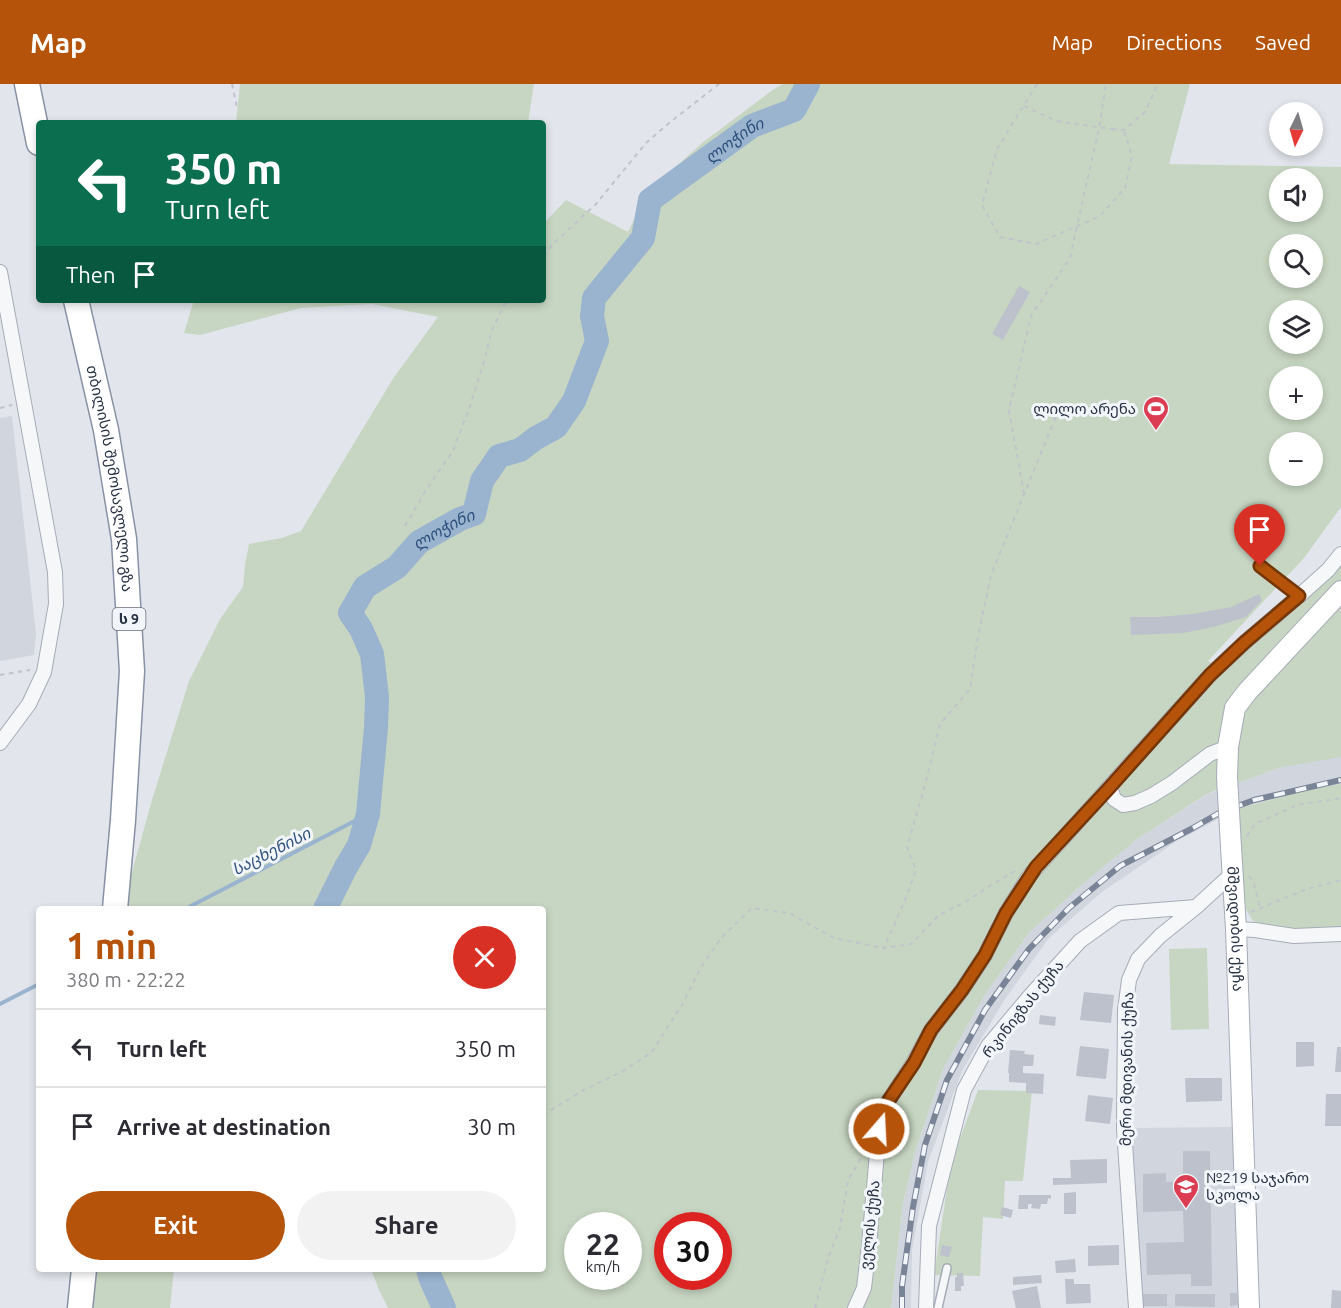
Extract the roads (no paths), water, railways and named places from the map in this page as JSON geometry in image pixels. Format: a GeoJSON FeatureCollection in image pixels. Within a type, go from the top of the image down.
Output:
{"type":"FeatureCollection","features":[{"type":"Feature","properties":{"kind":"highway"},"geometry":{"type":"LineString","coordinates":[[27,84],[36,128]]}},
{"type":"Feature","properties":{"kind":"highway","name":"თბილისის შემოსავლელი გზა"},"geometry":{"type":"LineString","coordinates":[[77,303],[106,430],[124,538],[132,671],[115,906]]}},
{"type":"Feature","properties":{"kind":"highway"},"geometry":{"type":"LineString","coordinates":[[80,1308],[84,1272]]}},
{"type":"Feature","properties":{"kind":"street"},"geometry":{"type":"LineString","coordinates":[[0,743],[29,704],[44,672],[56,604],[55,572],[1,282]]}},
{"type":"Feature","properties":{"kind":"street","name":"ველის ქუჩა"},"geometry":{"type":"LineString","coordinates":[[855,1308],[864,1288],[879,1129],[889,1100],[914,1063],[931,1030],[985,955],[1012,904],[1036,867],[1210,675],[1328,570],[1341,554]]}},
{"type":"Feature","properties":{"kind":"street","name":"მშვიდობის ქუჩა"},"geometry":{"type":"LineString","coordinates":[[1249,1308],[1235,925],[1240,874],[1238,842],[1227,777],[1228,747],[1235,708],[1247,692],[1341,591]]}},
{"type":"Feature","properties":{"kind":"street"},"geometry":{"type":"LineString","coordinates":[[1110,787],[1114,799],[1123,805],[1135,803],[1172,783],[1210,754],[1228,747]]}},
{"type":"Feature","properties":{"kind":"street","name":"მერი მდივანის ქუჩა"},"geometry":{"type":"LineString","coordinates":[[1136,1308],[1124,1129],[1125,1010],[1129,980],[1138,959],[1160,936],[1240,874]]}},
{"type":"Feature","properties":{"kind":"street","name":"რკინიგზას ქუჩა"},"geometry":{"type":"LineString","coordinates":[[926,1308],[929,1226],[964,1090],[988,1046],[1080,941],[1119,913],[1196,907]]}},
{"type":"Feature","properties":{"kind":"street"},"geometry":{"type":"LineString","coordinates":[[1235,925],[1294,936],[1341,934]]}},
{"type":"Feature","properties":{"kind":"lane"},"geometry":{"type":"LineString","coordinates":[[1260,566],[1299,596]]}},
{"type":"Feature","properties":{"kind":"lane"},"geometry":{"type":"LineString","coordinates":[[938,1308],[947,1268]]}},
{"type":"Feature","properties":{"kind":"waterway","name":"ლოჭინი"},"geometry":{"type":"LineString","coordinates":[[326,906],[359,845],[368,814],[377,697],[372,654],[361,629],[350,613],[365,587],[397,567],[419,542],[460,519],[474,514],[482,481],[499,456],[520,450],[556,427],[574,401],[597,341],[592,316],[594,298],[643,238],[650,200],[752,126],[794,110],[808,84]]}},
{"type":"Feature","properties":{"kind":"waterway","name":"საცხენისი"},"geometry":{"type":"LineString","coordinates":[[191,906],[368,814]]}},
{"type":"Feature","properties":{"kind":"waterway","name":"საცხენისი"},"geometry":{"type":"LineString","coordinates":[[0,1004],[36,986]]}},
{"type":"Feature","properties":{"kind":"waterway","name":"ლოჭინი"},"geometry":{"type":"LineString","coordinates":[[429,1272],[444,1308]]}},
{"type":"Feature","properties":{"kind":"railway"},"geometry":{"type":"LineString","coordinates":[[902,1308],[902,1286],[913,1207],[925,1145],[947,1080],[985,1010],[1029,949],[1069,908],[1120,866],[1219,813],[1254,800],[1341,780]]}},
{"type":"Feature","properties":{"kind":"place","name":"ლილო არენა"},"geometry":{"type":"Point","coordinates":[1156,432]}},
{"type":"Feature","properties":{"kind":"place","name":"№219 საჯარო სკოლა"},"geometry":{"type":"Point","coordinates":[1186,1210]}}]}
